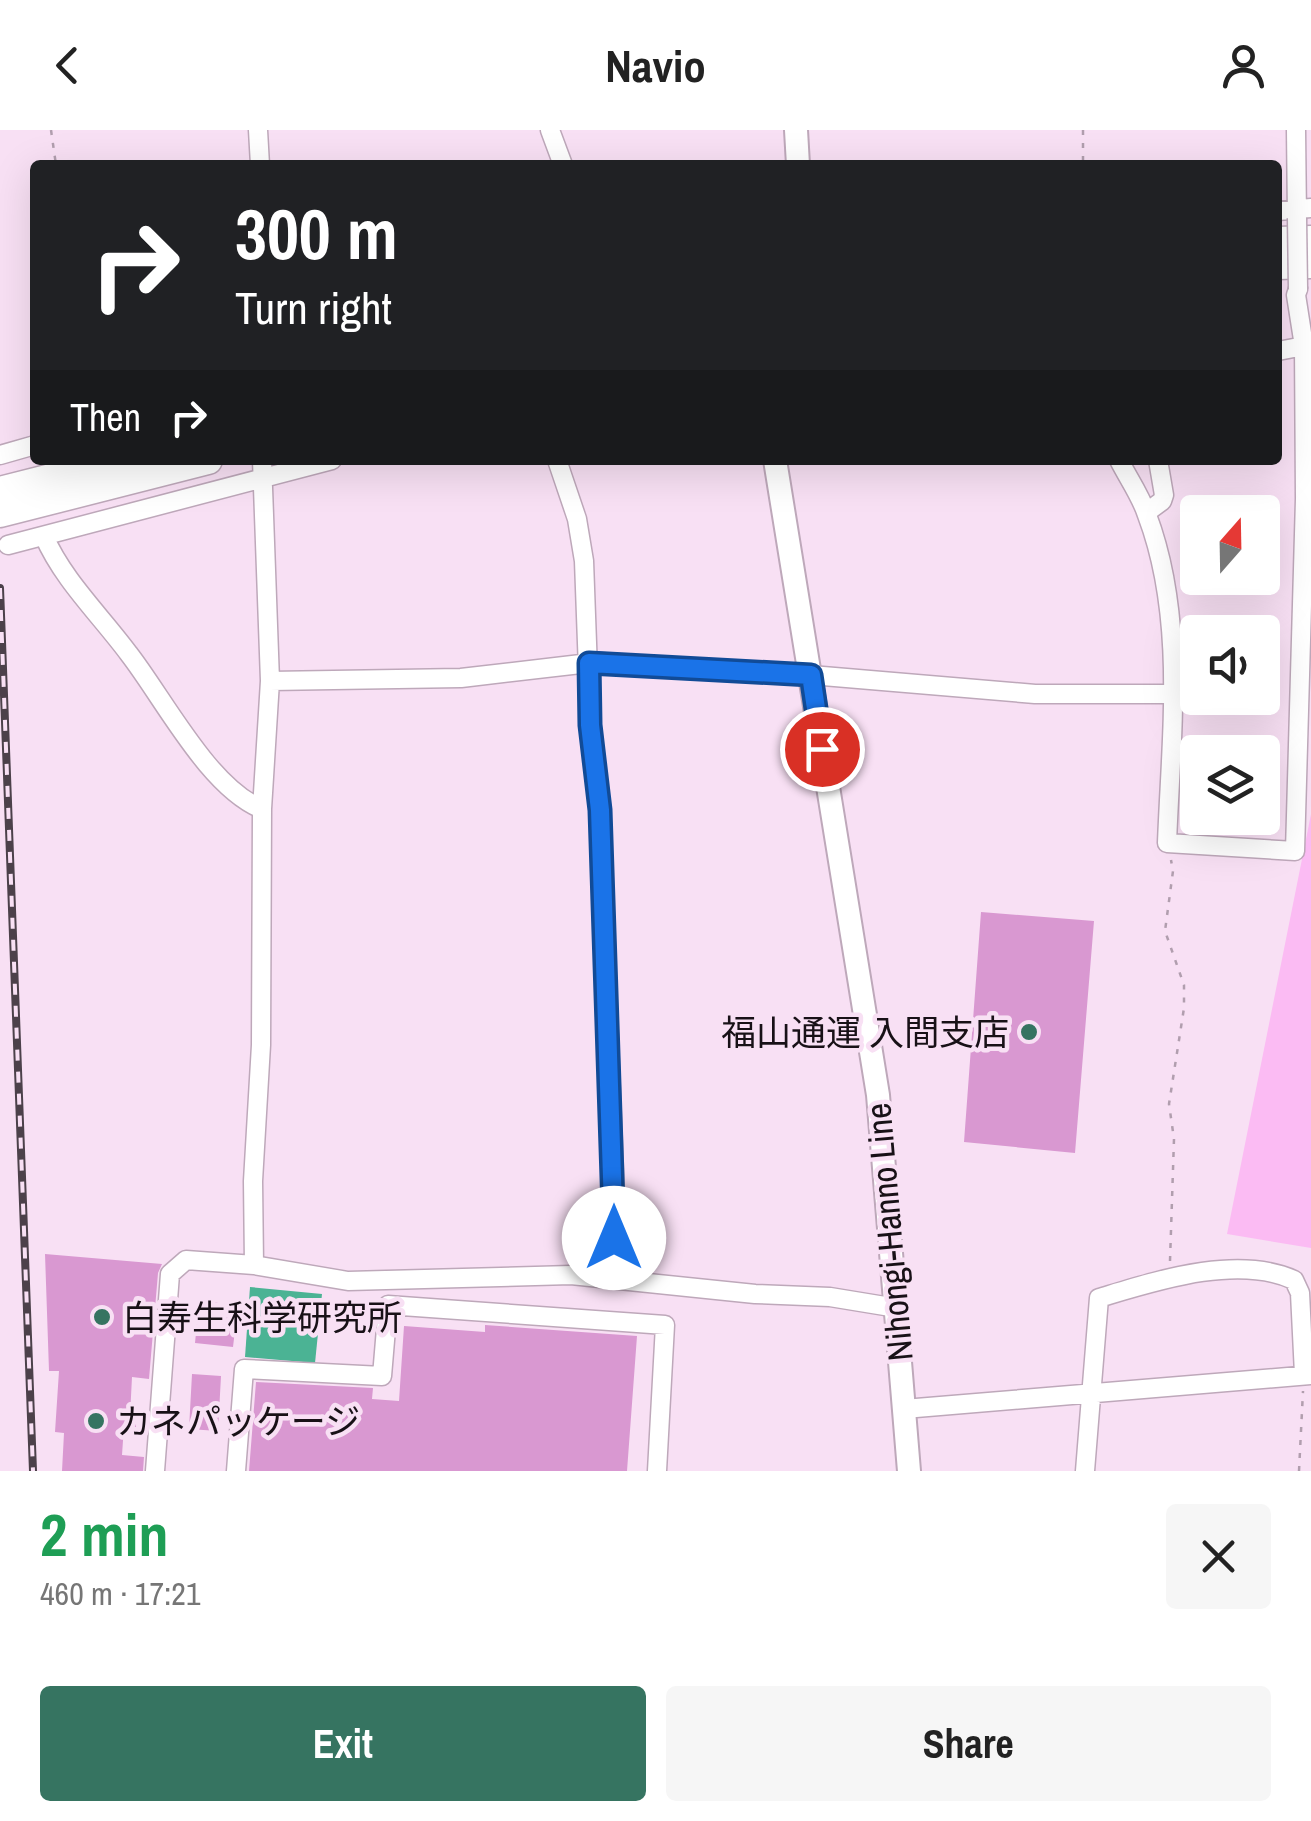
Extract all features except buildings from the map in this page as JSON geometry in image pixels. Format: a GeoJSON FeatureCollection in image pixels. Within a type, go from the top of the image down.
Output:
{"type":"FeatureCollection","features":[{"type":"Feature","properties":{"kind":"highway"},"geometry":{"type":"LineString","coordinates":[[0,491],[102,465]]}},
{"type":"Feature","properties":{"kind":"highway"},"geometry":{"type":"LineString","coordinates":[[0,513],[188,465]]}},
{"type":"Feature","properties":{"kind":"main road"},"geometry":{"type":"LineString","coordinates":[[796,130],[798,160]]}},
{"type":"Feature","properties":{"kind":"main road","name":"Nihongi-Hanno Line"},"geometry":{"type":"LineString","coordinates":[[776,465],[878,1095],[909,1471]]}},
{"type":"Feature","properties":{"kind":"street"},"geometry":{"type":"LineString","coordinates":[[258,130],[260,160]]}},
{"type":"Feature","properties":{"kind":"street"},"geometry":{"type":"LineString","coordinates":[[550,130],[561,160]]}},
{"type":"Feature","properties":{"kind":"street"},"geometry":{"type":"LineString","coordinates":[[1122,465],[1146,512],[1164,575],[1172,694],[1167,844],[1295,851],[1299,815],[1304,518],[1304,346],[1296,286],[1296,130]]}},
{"type":"Feature","properties":{"kind":"street"},"geometry":{"type":"LineString","coordinates":[[1282,350],[1304,346]]}},
{"type":"Feature","properties":{"kind":"street"},"geometry":{"type":"LineString","coordinates":[[0,455],[30,446]]}},
{"type":"Feature","properties":{"kind":"street"},"geometry":{"type":"LineString","coordinates":[[8,545],[262,468],[288,465]]}},
{"type":"Feature","properties":{"kind":"street"},"geometry":{"type":"LineString","coordinates":[[559,465],[582,539],[590,725],[600,810],[614,1279]]}},
{"type":"Feature","properties":{"kind":"street"},"geometry":{"type":"LineString","coordinates":[[1146,512],[1162,502],[1164,495],[1159,465]]}},
{"type":"Feature","properties":{"kind":"street"},"geometry":{"type":"LineString","coordinates":[[254,1265],[253,1181],[261,1045],[262,808],[270,681],[262,468]]}},
{"type":"Feature","properties":{"kind":"street"},"geometry":{"type":"LineString","coordinates":[[44,536],[190,742],[234,792],[262,808]]}},
{"type":"Feature","properties":{"kind":"street"},"geometry":{"type":"LineString","coordinates":[[270,681],[461,678],[589,663],[811,675],[1035,694],[1172,694]]}},
{"type":"Feature","properties":{"kind":"street"},"geometry":{"type":"LineString","coordinates":[[155,1471],[170,1274],[186,1260],[254,1265],[348,1281],[502,1276],[614,1279],[755,1294],[830,1296],[897,1308]]}},
{"type":"Feature","properties":{"kind":"street"},"geometry":{"type":"LineString","coordinates":[[904,1409],[1092,1394],[1308,1374],[1300,1294],[1294,1280],[1257,1268],[1169,1277],[1099,1298],[1092,1394],[1085,1471]]}},
{"type":"Feature","properties":{"kind":"street"},"geometry":{"type":"LineString","coordinates":[[236,1471],[244,1369],[382,1376],[388,1304],[665,1324],[657,1471]]}},
{"type":"Feature","properties":{"kind":"path"},"geometry":{"type":"LineString","coordinates":[[51,130],[55,160]]}},
{"type":"Feature","properties":{"kind":"path"},"geometry":{"type":"LineString","coordinates":[[1083,130],[1084,160]]}},
{"type":"Feature","properties":{"kind":"path"},"geometry":{"type":"LineString","coordinates":[[1167,844],[1173,871],[1166,931],[1184,985],[1169,1104],[1174,1139],[1169,1277]]}},
{"type":"Feature","properties":{"kind":"path"},"geometry":{"type":"LineString","coordinates":[[1299,1471],[1308,1374]]}},
{"type":"Feature","properties":{"kind":"shaded area"},"geometry":{"type":"Polygon","coordinates":[[[1311,814],[1311,1248],[1227,1234],[1311,814]]]}},
{"type":"Feature","properties":{"kind":"shaded area"},"geometry":{"type":"Polygon","coordinates":[[[250,1287],[322,1294],[315,1363],[245,1357],[250,1287]]]}},
{"type":"Feature","properties":{"kind":"railway"},"geometry":{"type":"LineString","coordinates":[[0,588],[33,1471]]}},
{"type":"Feature","properties":{"kind":"place","name":"福山通運 入間支店"},"geometry":{"type":"Point","coordinates":[1029,1032]}},
{"type":"Feature","properties":{"kind":"place","name":"白寿生科学研究所"},"geometry":{"type":"Point","coordinates":[102,1317]}},
{"type":"Feature","properties":{"kind":"place","name":"カネパッケージ"},"geometry":{"type":"Point","coordinates":[96,1421]}},
{"type":"Feature","properties":{"kind":"route"},"geometry":{"type":"LineString","coordinates":[[614,1238],[600,810],[590,725],[589,663],[811,675],[822,749]]}}]}
